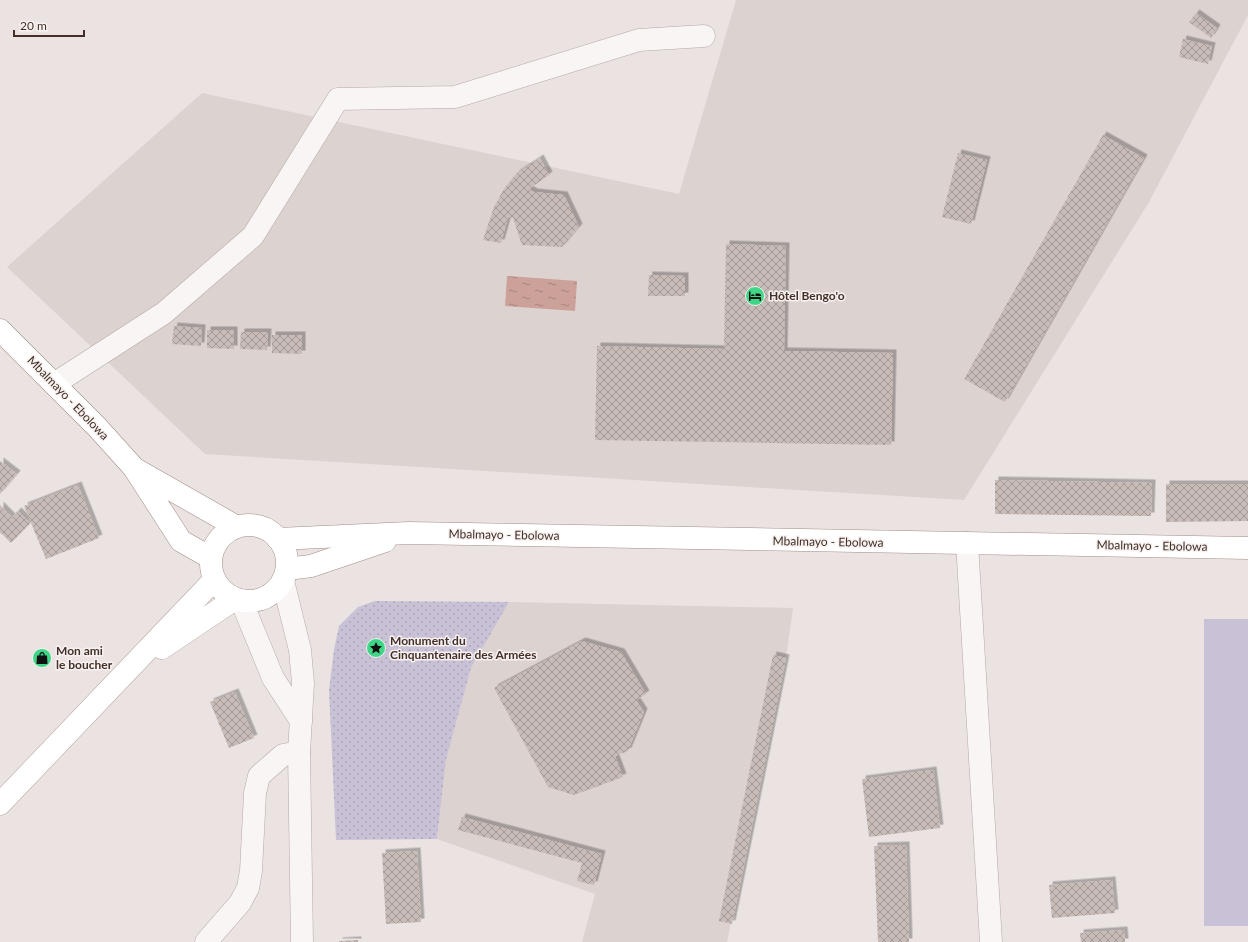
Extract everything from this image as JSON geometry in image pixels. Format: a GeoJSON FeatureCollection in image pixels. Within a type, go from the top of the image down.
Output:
{"type":"FeatureCollection","features":[{"type":"Feature","properties":{"kind":"main road","name":"Mbalmayo - Ebolowa"},"geometry":{"type":"LineString","coordinates":[[0,330],[97,427],[134,468],[181,541],[211,558]]}},
{"type":"Feature","properties":{"kind":"main road","name":"Mbalmayo - Ebolowa"},"geometry":{"type":"LineString","coordinates":[[134,468],[237,527]]}},
{"type":"Feature","properties":{"kind":"main road"},"geometry":{"type":"LineString","coordinates":[[255,525],[272,532],[278,539],[286,553],[285,575],[273,593],[264,598],[253,601],[238,599],[219,587],[214,580],[211,569],[211,558],[219,538],[227,531],[237,527],[255,525]]}},
{"type":"Feature","properties":{"kind":"main road","name":"Mbalmayo - Ebolowa"},"geometry":{"type":"LineString","coordinates":[[285,575],[408,533]]}},
{"type":"Feature","properties":{"kind":"main road","name":"Mbalmayo - Ebolowa"},"geometry":{"type":"LineString","coordinates":[[278,539],[408,533],[1248,548]]}},
{"type":"Feature","properties":{"kind":"main road"},"geometry":{"type":"LineString","coordinates":[[0,804],[214,580]]}},
{"type":"Feature","properties":{"kind":"main road"},"geometry":{"type":"LineString","coordinates":[[129,670],[238,599]]}},
{"type":"Feature","properties":{"kind":"street"},"geometry":{"type":"LineString","coordinates":[[54,384],[164,313],[253,236],[338,99],[455,97],[639,40],[704,36]]}},
{"type":"Feature","properties":{"kind":"street"},"geometry":{"type":"LineString","coordinates":[[967,543],[992,942]]}},
{"type":"Feature","properties":{"kind":"street"},"geometry":{"type":"LineString","coordinates":[[285,575],[300,650],[303,683],[299,752],[302,942]]}},
{"type":"Feature","properties":{"kind":"street"},"geometry":{"type":"LineString","coordinates":[[238,599],[273,678],[301,722]]}},
{"type":"Feature","properties":{"kind":"street"},"geometry":{"type":"LineString","coordinates":[[206,942],[240,903],[248,888],[251,871],[254,793],[259,776],[283,755],[299,752]]}},
{"type":"Feature","properties":{"kind":"shaded area"},"geometry":{"type":"Polygon","coordinates":[[[736,0],[1248,0],[1248,15],[1149,202],[964,500],[205,454],[7,267],[202,93],[679,194],[736,0]]]}},
{"type":"Feature","properties":{"kind":"shaded area"},"geometry":{"type":"Polygon","coordinates":[[[375,601],[509,602],[471,668],[446,760],[437,839],[336,840],[329,690],[334,650],[339,626],[358,607],[375,601]]]}},
{"type":"Feature","properties":{"kind":"shaded area"},"geometry":{"type":"Polygon","coordinates":[[[509,602],[793,608],[786,658],[727,942],[582,942],[595,894],[437,839],[446,760],[471,668],[509,602]]]}},
{"type":"Feature","properties":{"kind":"shaded area"},"geometry":{"type":"Polygon","coordinates":[[[1204,619],[1248,619],[1248,926],[1204,926],[1204,619]]]}},
{"type":"Feature","properties":{"kind":"water"},"geometry":{"type":"Polygon","coordinates":[[[507,276],[577,281],[575,311],[505,306],[507,276]]]}},
{"type":"Feature","properties":{"kind":"building"},"geometry":{"type":"Polygon","coordinates":[[[1196,13],[1217,28],[1211,38],[1189,22],[1196,13]]]}},
{"type":"Feature","properties":{"kind":"building"},"geometry":{"type":"Polygon","coordinates":[[[1183,39],[1212,46],[1208,64],[1179,57],[1183,39]]]}},
{"type":"Feature","properties":{"kind":"building"},"geometry":{"type":"Polygon","coordinates":[[[1103,135],[1144,158],[1005,402],[964,379],[1103,135]]]}},
{"type":"Feature","properties":{"kind":"building"},"geometry":{"type":"Polygon","coordinates":[[[958,153],[987,160],[971,224],[942,217],[958,153]]]}},
{"type":"Feature","properties":{"kind":"building"},"geometry":{"type":"Polygon","coordinates":[[[540,158],[549,175],[529,189],[534,192],[564,195],[579,227],[562,247],[522,245],[513,218],[508,218],[501,243],[483,240],[494,207],[504,189],[517,173],[540,158]]]}},
{"type":"Feature","properties":{"kind":"building","name":"Hôtel Bengo'o"},"geometry":{"type":"Polygon","coordinates":[[[726,244],[786,246],[784,351],[893,353],[891,445],[595,440],[597,346],[724,349],[726,244]]]}},
{"type":"Feature","properties":{"kind":"building"},"geometry":{"type":"Polygon","coordinates":[[[649,275],[685,276],[685,296],[648,296],[649,275]]]}},
{"type":"Feature","properties":{"kind":"building"},"geometry":{"type":"Polygon","coordinates":[[[174,326],[202,328],[201,346],[172,344],[174,326]]]}},
{"type":"Feature","properties":{"kind":"building"},"geometry":{"type":"Polygon","coordinates":[[[207,330],[234,330],[234,349],[207,348],[207,330]]]}},
{"type":"Feature","properties":{"kind":"building"},"geometry":{"type":"Polygon","coordinates":[[[241,332],[268,332],[267,350],[240,349],[241,332]]]}},
{"type":"Feature","properties":{"kind":"building"},"geometry":{"type":"Polygon","coordinates":[[[272,335],[302,335],[302,354],[272,353],[272,335]]]}},
{"type":"Feature","properties":{"kind":"building"},"geometry":{"type":"Polygon","coordinates":[[[0,461],[17,474],[0,494],[0,461]]]}},
{"type":"Feature","properties":{"kind":"building"},"geometry":{"type":"Polygon","coordinates":[[[995,480],[1152,483],[1151,516],[995,514],[995,480]]]}},
{"type":"Feature","properties":{"kind":"building"},"geometry":{"type":"Polygon","coordinates":[[[1166,484],[1248,484],[1248,521],[1166,522],[1166,484]]]}},
{"type":"Feature","properties":{"kind":"building"},"geometry":{"type":"Polygon","coordinates":[[[78,485],[99,538],[46,559],[24,506],[78,485]]]}},
{"type":"Feature","properties":{"kind":"building"},"geometry":{"type":"Polygon","coordinates":[[[0,505],[12,517],[18,511],[30,523],[11,543],[1,533],[0,534],[0,505]]]}},
{"type":"Feature","properties":{"kind":"building"},"geometry":{"type":"Polygon","coordinates":[[[582,641],[621,652],[646,694],[636,700],[644,712],[628,751],[615,756],[623,777],[574,795],[548,787],[494,688],[582,641]]]}},
{"type":"Feature","properties":{"kind":"building"},"geometry":{"type":"Polygon","coordinates":[[[773,655],[786,658],[732,924],[719,921],[773,655]]]}},
{"type":"Feature","properties":{"kind":"building"},"geometry":{"type":"Polygon","coordinates":[[[235,692],[254,738],[229,748],[210,702],[235,692]]]}},
{"type":"Feature","properties":{"kind":"building"},"geometry":{"type":"Polygon","coordinates":[[[933,770],[940,828],[869,837],[862,779],[933,770]]]}},
{"type":"Feature","properties":{"kind":"building"},"geometry":{"type":"Polygon","coordinates":[[[462,817],[602,854],[594,885],[577,881],[582,863],[458,830],[462,817]]]}},
{"type":"Feature","properties":{"kind":"building"},"geometry":{"type":"Polygon","coordinates":[[[906,845],[909,942],[878,942],[874,846],[906,845]]]}},
{"type":"Feature","properties":{"kind":"building"},"geometry":{"type":"Polygon","coordinates":[[[417,851],[421,922],[386,924],[382,853],[417,851]]]}},
{"type":"Feature","properties":{"kind":"building"},"geometry":{"type":"Polygon","coordinates":[[[1112,880],[1115,913],[1052,918],[1049,885],[1112,880]]]}},
{"type":"Feature","properties":{"kind":"building"},"geometry":{"type":"Polygon","coordinates":[[[1124,930],[1125,942],[1081,942],[1080,933],[1124,930]]]}},
{"type":"Feature","properties":{"kind":"building"},"geometry":{"type":"Polygon","coordinates":[[[358,940],[358,942],[339,942],[339,941],[358,940]]]}},
{"type":"Feature","properties":{"kind":"place","name":"Hôtel Bengo'o"},"geometry":{"type":"Point","coordinates":[755,296]}},
{"type":"Feature","properties":{"kind":"place","name":"Monument du Cinquantenaire des Armées"},"geometry":{"type":"Point","coordinates":[376,648]}},
{"type":"Feature","properties":{"kind":"place","name":"Mon ami le boucher"},"geometry":{"type":"Point","coordinates":[42,658]}}]}
